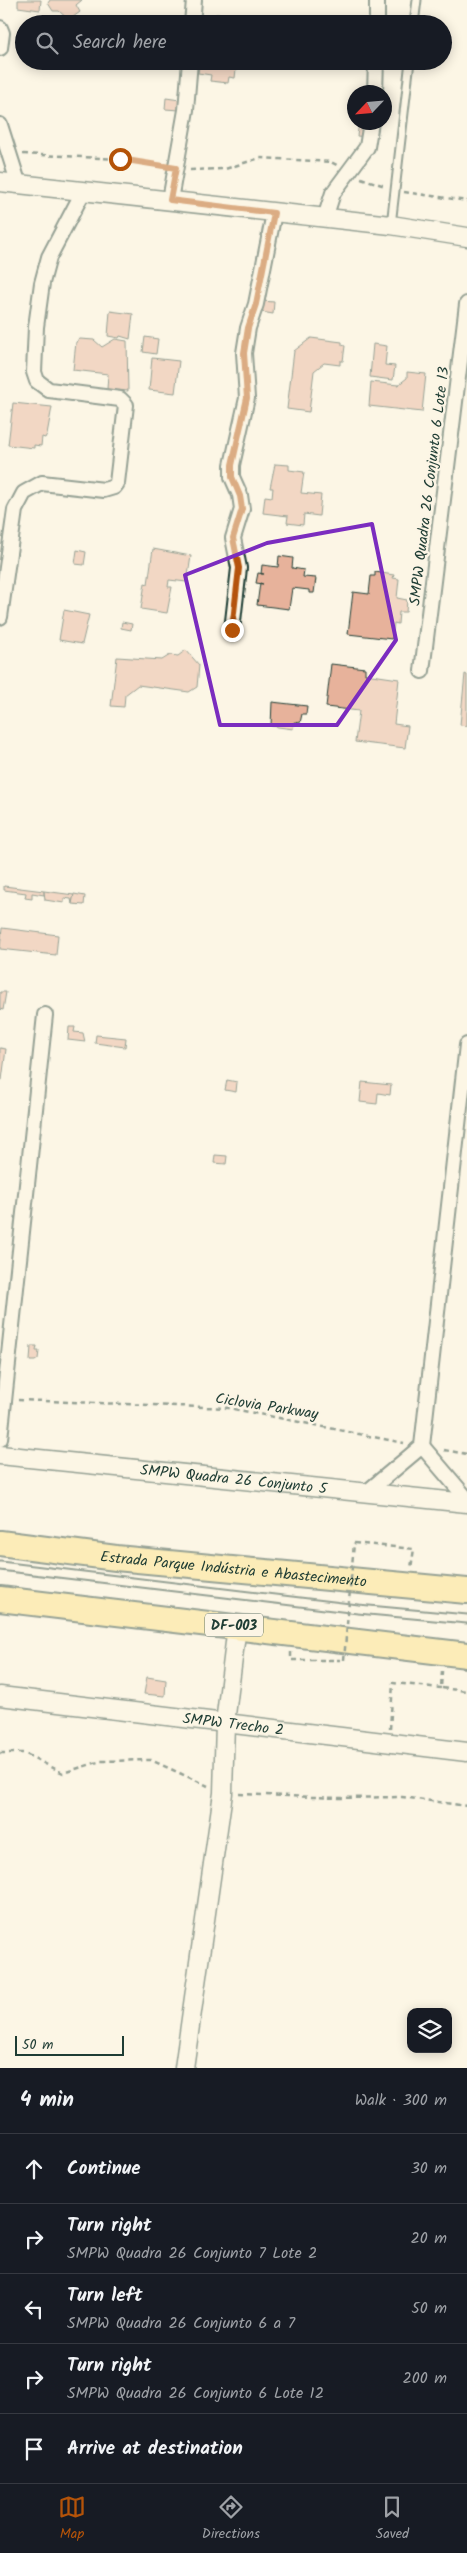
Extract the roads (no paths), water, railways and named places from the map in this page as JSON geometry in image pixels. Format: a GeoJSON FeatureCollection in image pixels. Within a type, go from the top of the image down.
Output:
{"type":"FeatureCollection","features":[{"type":"Feature","properties":{"kind":"highway","name":"Estrada Parque Indústria e Abastecimento"},"geometry":{"type":"LineString","coordinates":[[0,1543],[116,1558],[467,1591]]}},
{"type":"Feature","properties":{"kind":"highway","name":"DF-003"},"geometry":{"type":"LineString","coordinates":[[0,1599],[441,1648],[467,1655]]}},
{"type":"Feature","properties":{"kind":"street"},"geometry":{"type":"LineString","coordinates":[[193,15],[194,0]]}},
{"type":"Feature","properties":{"kind":"street"},"geometry":{"type":"LineString","coordinates":[[377,0],[377,15]]}},
{"type":"Feature","properties":{"kind":"street"},"geometry":{"type":"LineString","coordinates":[[0,28],[2,33],[0,48]]}},
{"type":"Feature","properties":{"kind":"street"},"geometry":{"type":"LineString","coordinates":[[170,200],[186,110],[189,70]]}},
{"type":"Feature","properties":{"kind":"street"},"geometry":{"type":"LineString","coordinates":[[375,85],[376,70]]}},
{"type":"Feature","properties":{"kind":"street"},"geometry":{"type":"LineString","coordinates":[[0,125],[18,184]]}},
{"type":"Feature","properties":{"kind":"street"},"geometry":{"type":"LineString","coordinates":[[325,218],[333,193],[350,173],[367,147],[370,130]]}},
{"type":"Feature","properties":{"kind":"street"},"geometry":{"type":"LineString","coordinates":[[0,182],[391,225],[467,237]]}},
{"type":"Feature","properties":{"kind":"street"},"geometry":{"type":"LineString","coordinates":[[0,617],[15,510],[24,493],[42,483],[104,490],[114,487],[117,483],[126,405],[120,399],[49,390],[37,381],[34,372],[38,318],[49,257],[83,192]]}},
{"type":"Feature","properties":{"kind":"street"},"geometry":{"type":"LineString","coordinates":[[232,630],[239,568],[233,538],[242,509],[240,496],[232,477],[232,465],[247,398],[244,353],[248,328],[256,304],[274,213]]}},
{"type":"Feature","properties":{"kind":"street","name":"SMPW Quadra 26 Conjunto 6 Lote 13"},"geometry":{"type":"LineString","coordinates":[[422,672],[467,304]]}},
{"type":"Feature","properties":{"kind":"street"},"geometry":{"type":"LineString","coordinates":[[0,1439],[45,1015]]}},
{"type":"Feature","properties":{"kind":"street"},"geometry":{"type":"LineString","coordinates":[[366,1493],[422,1446],[467,1045]]}},
{"type":"Feature","properties":{"kind":"street"},"geometry":{"type":"LineString","coordinates":[[422,1446],[467,1499]]}},
{"type":"Feature","properties":{"kind":"street","name":"SMPW Quadra 26 Conjunto 5"},"geometry":{"type":"LineString","coordinates":[[0,1455],[467,1503]]}},
{"type":"Feature","properties":{"kind":"street"},"geometry":{"type":"LineString","coordinates":[[184,2068],[223,1793],[225,1723],[238,1626]]}},
{"type":"Feature","properties":{"kind":"street","name":"SMPW Trecho 2"},"geometry":{"type":"LineString","coordinates":[[0,1696],[467,1752]]}},
{"type":"Feature","properties":{"kind":"lane"},"geometry":{"type":"LineString","coordinates":[[416,15],[418,0]]}},
{"type":"Feature","properties":{"kind":"lane"},"geometry":{"type":"LineString","coordinates":[[391,225],[409,70]]}},
{"type":"Feature","properties":{"kind":"lane"},"geometry":{"type":"LineString","coordinates":[[0,1566],[358,1609],[467,1619]]}},
{"type":"Feature","properties":{"kind":"lane"},"geometry":{"type":"LineString","coordinates":[[441,1648],[467,1647]]}}]}
